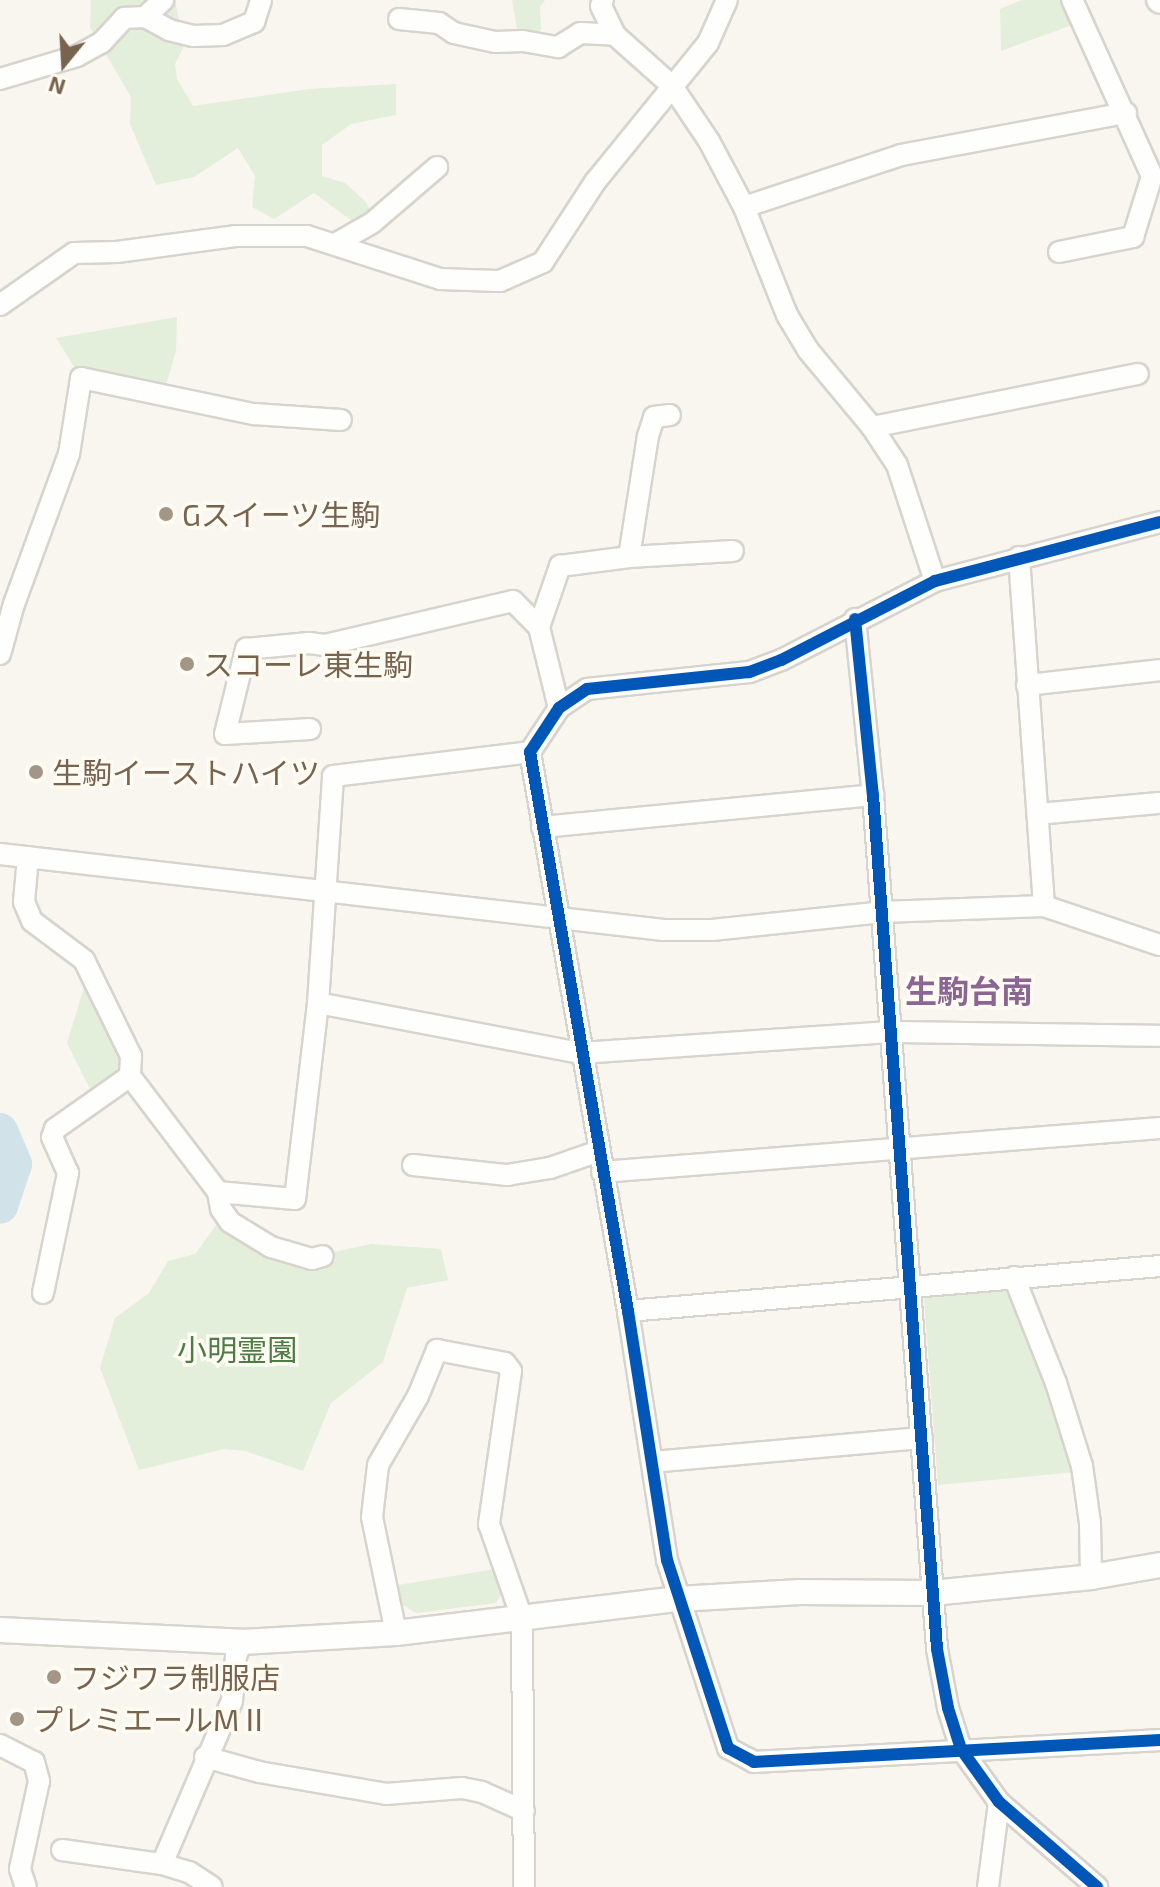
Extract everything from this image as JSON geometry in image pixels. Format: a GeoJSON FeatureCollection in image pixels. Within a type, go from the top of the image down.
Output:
{"type":"FeatureCollection","features":[{"type":"Feature","properties":{"kind":"street"},"geometry":{"type":"LineString","coordinates":[[145,17],[163,0]]}},
{"type":"Feature","properties":{"kind":"street"},"geometry":{"type":"LineString","coordinates":[[0,79],[77,56],[102,42],[124,18],[145,17],[169,30],[193,36],[223,35],[254,22],[261,0]]}},
{"type":"Feature","properties":{"kind":"street"},"geometry":{"type":"LineString","coordinates":[[603,0],[601,6],[615,35],[672,86],[709,141],[744,207],[787,315],[820,368],[872,427],[897,465],[935,581]]}},
{"type":"Feature","properties":{"kind":"street"},"geometry":{"type":"LineString","coordinates":[[0,305],[74,253],[117,252],[235,236],[307,236],[337,243],[440,279],[500,281],[543,262],[595,182],[708,43],[727,0]]}},
{"type":"Feature","properties":{"kind":"street"},"geometry":{"type":"LineString","coordinates":[[1059,252],[1133,237],[1152,176],[1126,113],[1072,0]]}},
{"type":"Feature","properties":{"kind":"street"},"geometry":{"type":"LineString","coordinates":[[399,19],[439,23],[454,33],[495,42],[523,41],[558,47],[580,33],[615,35]]}},
{"type":"Feature","properties":{"kind":"street"},"geometry":{"type":"LineString","coordinates":[[744,207],[901,155],[1126,113]]}},
{"type":"Feature","properties":{"kind":"street"},"geometry":{"type":"LineString","coordinates":[[337,243],[372,223],[437,167]]}},
{"type":"Feature","properties":{"kind":"street"},"geometry":{"type":"LineString","coordinates":[[872,427],[1138,374]]}},
{"type":"Feature","properties":{"kind":"street"},"geometry":{"type":"LineString","coordinates":[[0,654],[14,604],[69,454],[81,378],[254,414],[341,420]]}},
{"type":"Feature","properties":{"kind":"street"},"geometry":{"type":"LineString","coordinates":[[629,557],[648,436],[654,417],[670,415]]}},
{"type":"Feature","properties":{"kind":"street"},"geometry":{"type":"LineString","coordinates":[[1160,522],[935,581],[855,619],[781,660],[749,672],[587,689],[559,708],[530,752],[628,1311],[667,1560],[728,1748],[754,1762],[1160,1740]]}},
{"type":"Feature","properties":{"kind":"street"},"geometry":{"type":"LineString","coordinates":[[539,627],[560,566],[629,557],[733,551]]}},
{"type":"Feature","properties":{"kind":"street"},"geometry":{"type":"LineString","coordinates":[[1019,557],[1044,906]]}},
{"type":"Feature","properties":{"kind":"street"},"geometry":{"type":"LineString","coordinates":[[310,729],[225,734],[246,649],[309,643],[325,645],[513,601],[539,627],[559,708]]}},
{"type":"Feature","properties":{"kind":"street"},"geometry":{"type":"LineString","coordinates":[[855,619],[873,795],[932,1593],[937,1649],[948,1708],[961,1749],[999,1802],[1097,1887]]}},
{"type":"Feature","properties":{"kind":"street"},"geometry":{"type":"LineString","coordinates":[[1027,685],[1160,670]]}},
{"type":"Feature","properties":{"kind":"street"},"geometry":{"type":"LineString","coordinates":[[218,1192],[298,1196],[328,894],[333,776],[530,752]]}},
{"type":"Feature","properties":{"kind":"street"},"geometry":{"type":"LineString","coordinates":[[542,827],[873,795]]}},
{"type":"Feature","properties":{"kind":"street"},"geometry":{"type":"LineString","coordinates":[[1038,814],[1160,803]]}},
{"type":"Feature","properties":{"kind":"street"},"geometry":{"type":"LineString","coordinates":[[0,854],[328,894],[664,930],[712,930],[882,912],[1044,906],[1160,945]]}},
{"type":"Feature","properties":{"kind":"street"},"geometry":{"type":"LineString","coordinates":[[28,857],[24,902],[32,921],[84,960],[131,1056],[130,1076],[218,1192],[221,1209],[230,1222],[257,1239],[299,1256],[312,1259],[323,1256]]}},
{"type":"Feature","properties":{"kind":"street"},"geometry":{"type":"LineString","coordinates":[[318,1003],[581,1053],[890,1032],[1160,1036]]}},
{"type":"Feature","properties":{"kind":"street"},"geometry":{"type":"LineString","coordinates":[[43,1293],[68,1173],[52,1137],[55,1129],[130,1076]]}},
{"type":"Feature","properties":{"kind":"street"},"geometry":{"type":"LineString","coordinates":[[413,1165],[507,1175],[600,1162],[899,1150],[1160,1128]]}},
{"type":"Feature","properties":{"kind":"street"},"geometry":{"type":"LineString","coordinates":[[628,1311],[1160,1266]]}},
{"type":"Feature","properties":{"kind":"street"},"geometry":{"type":"LineString","coordinates":[[1014,1277],[1056,1383],[1082,1466],[1090,1523],[1091,1577]]}},
{"type":"Feature","properties":{"kind":"street"},"geometry":{"type":"LineString","coordinates":[[396,1633],[372,1517],[378,1465],[418,1396],[437,1350],[505,1363],[511,1371],[489,1524],[522,1618],[524,1887]]}},
{"type":"Feature","properties":{"kind":"street"},"geometry":{"type":"LineString","coordinates":[[652,1462],[922,1438]]}},
{"type":"Feature","properties":{"kind":"street"},"geometry":{"type":"LineString","coordinates":[[0,1630],[242,1642],[396,1633],[678,1599],[800,1592],[932,1593],[1091,1577],[1160,1565]]}},
{"type":"Feature","properties":{"kind":"street"},"geometry":{"type":"LineString","coordinates":[[162,1864],[205,1757],[232,1701],[236,1656],[242,1642]]}},
{"type":"Feature","properties":{"kind":"street"},"geometry":{"type":"LineString","coordinates":[[0,1745],[34,1762],[39,1781],[20,1869],[26,1887]]}},
{"type":"Feature","properties":{"kind":"street"},"geometry":{"type":"LineString","coordinates":[[205,1757],[259,1772],[386,1794],[462,1788],[482,1792],[524,1811]]}},
{"type":"Feature","properties":{"kind":"street"},"geometry":{"type":"LineString","coordinates":[[988,1887],[999,1802]]}},
{"type":"Feature","properties":{"kind":"street"},"geometry":{"type":"LineString","coordinates":[[62,1850],[162,1864],[189,1872],[212,1887]]}},
{"type":"Feature","properties":{"kind":"green space"},"geometry":{"type":"Polygon","coordinates":[[[91,0],[175,0],[184,46],[175,64],[177,79],[193,106],[309,89],[396,84],[396,115],[351,124],[322,145],[322,176],[345,183],[366,202],[373,215],[352,221],[314,193],[274,219],[252,207],[255,176],[238,148],[194,177],[156,185],[130,124],[131,97],[90,27],[91,0]]]}},
{"type":"Feature","properties":{"kind":"green space"},"geometry":{"type":"Polygon","coordinates":[[[512,0],[545,0],[540,7],[541,29],[536,35],[517,29],[512,0]]]}},
{"type":"Feature","properties":{"kind":"green space"},"geometry":{"type":"Polygon","coordinates":[[[1022,0],[1062,0],[1075,24],[1001,51],[1000,9],[1022,0]]]}},
{"type":"Feature","properties":{"kind":"green space"},"geometry":{"type":"Polygon","coordinates":[[[177,317],[176,351],[166,385],[75,368],[56,338],[177,317]]]}},
{"type":"Feature","properties":{"kind":"green space"},"geometry":{"type":"Polygon","coordinates":[[[86,981],[97,1003],[97,1017],[122,1056],[116,1073],[91,1091],[67,1043],[86,981]]]}},
{"type":"Feature","properties":{"kind":"green space","name":"小明霊園"},"geometry":{"type":"Polygon","coordinates":[[[220,1220],[229,1231],[330,1253],[371,1244],[441,1249],[448,1280],[407,1288],[383,1362],[331,1403],[303,1471],[245,1451],[224,1449],[139,1470],[100,1368],[115,1318],[149,1293],[168,1261],[195,1254],[220,1220]]]}},
{"type":"Feature","properties":{"kind":"green space"},"geometry":{"type":"Polygon","coordinates":[[[1004,1286],[1009,1290],[1076,1472],[938,1485],[924,1299],[929,1291],[1004,1286]]]}},
{"type":"Feature","properties":{"kind":"green space"},"geometry":{"type":"Polygon","coordinates":[[[496,1569],[504,1589],[496,1603],[416,1613],[403,1605],[398,1585],[496,1569]]]}},
{"type":"Feature","properties":{"kind":"waterway"},"geometry":{"type":"LineString","coordinates":[[0,1131],[14,1164],[0,1206]]}},
{"type":"Feature","properties":{"kind":"cycle path"},"geometry":{"type":"LineString","coordinates":[[1160,522],[935,581],[781,660],[749,672],[587,689],[559,708],[530,752],[628,1311],[667,1560],[728,1748],[754,1762],[1160,1740]]}},
{"type":"Feature","properties":{"kind":"cycle path"},"geometry":{"type":"LineString","coordinates":[[855,619],[873,795],[937,1649],[948,1708],[961,1749],[999,1802],[1097,1887]]}},
{"type":"Feature","properties":{"kind":"place","name":"Gスイーツ生駒"},"geometry":{"type":"Point","coordinates":[166,514]}},
{"type":"Feature","properties":{"kind":"place","name":"スコーレ東生駒"},"geometry":{"type":"Point","coordinates":[187,664]}},
{"type":"Feature","properties":{"kind":"place","name":"生駒イーストハイツ"},"geometry":{"type":"Point","coordinates":[36,772]}},
{"type":"Feature","properties":{"kind":"place","name":"フジワラ制服店"},"geometry":{"type":"Point","coordinates":[54,1677]}},
{"type":"Feature","properties":{"kind":"place","name":"プレミエールMⅡ"},"geometry":{"type":"Point","coordinates":[17,1719]}},
{"type":"Feature","properties":{"kind":"district","name":"生駒台南"},"geometry":{"type":"Point","coordinates":[969,990]}}]}
